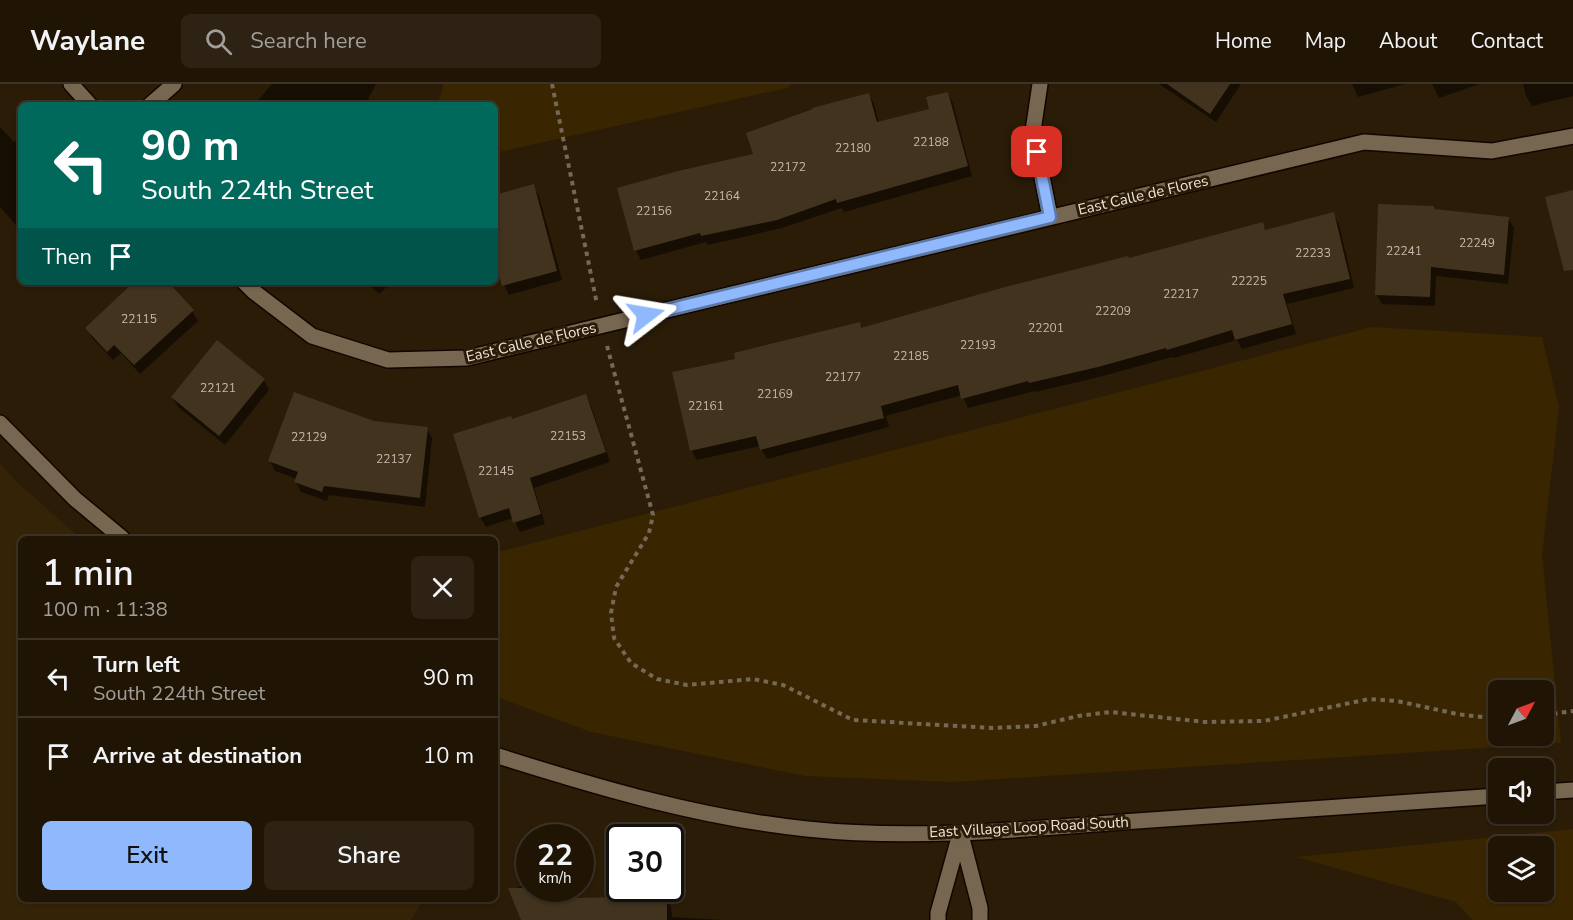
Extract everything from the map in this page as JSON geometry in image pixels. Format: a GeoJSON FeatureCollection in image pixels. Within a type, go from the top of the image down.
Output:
{"type":"FeatureCollection","features":[{"type":"Feature","properties":{"kind":"street"},"geometry":{"type":"LineString","coordinates":[[71,84],[87,102]]}},
{"type":"Feature","properties":{"kind":"street"},"geometry":{"type":"LineString","coordinates":[[153,102],[174,84]]}},
{"type":"Feature","properties":{"kind":"street"},"geometry":{"type":"LineString","coordinates":[[1040,84],[1033,131],[1050,217]]}},
{"type":"Feature","properties":{"kind":"street","name":"East Calle de Flores"},"geometry":{"type":"LineString","coordinates":[[247,285],[312,336],[388,360],[467,358],[1364,142],[1492,151],[1573,136]]}},
{"type":"Feature","properties":{"kind":"street"},"geometry":{"type":"LineString","coordinates":[[0,423],[75,499],[120,536]]}},
{"type":"Feature","properties":{"kind":"street","name":"East Village Loop Road South"},"geometry":{"type":"LineString","coordinates":[[498,756],[646,800],[806,829],[869,832],[960,834],[1488,797]]}},
{"type":"Feature","properties":{"kind":"street"},"geometry":{"type":"LineString","coordinates":[[1554,791],[1573,790]]}},
{"type":"Feature","properties":{"kind":"street"},"geometry":{"type":"LineString","coordinates":[[938,920],[960,834]]}},
{"type":"Feature","properties":{"kind":"street"},"geometry":{"type":"LineString","coordinates":[[960,834],[980,908],[980,920]]}},
{"type":"Feature","properties":{"kind":"path"},"geometry":{"type":"LineString","coordinates":[[552,84],[601,326],[653,515],[649,533],[616,587],[611,613],[615,638],[631,663],[657,679],[687,685],[753,679],[783,685],[853,720],[993,728],[1036,726],[1078,716],[1110,712],[1205,722],[1264,721],[1369,699],[1397,701],[1457,714],[1488,718]]}},
{"type":"Feature","properties":{"kind":"path"},"geometry":{"type":"LineString","coordinates":[[1554,714],[1573,711]]}},
{"type":"Feature","properties":{"kind":"shaded area"},"geometry":{"type":"Polygon","coordinates":[[[444,84],[791,84],[787,88],[498,152],[498,102],[438,102],[444,84]]]}},
{"type":"Feature","properties":{"kind":"shaded area"},"geometry":{"type":"Polygon","coordinates":[[[1372,327],[1542,337],[1559,407],[1542,555],[1561,743],[1554,743],[1554,680],[1488,680],[1488,746],[1514,746],[952,782],[805,776],[591,732],[498,697],[498,550],[1372,327]]]}},
{"type":"Feature","properties":{"kind":"shaded area"},"geometry":{"type":"Polygon","coordinates":[[[0,463],[17,482],[78,536],[18,536],[18,902],[422,902],[411,920],[0,920],[0,463]]]}},
{"type":"Feature","properties":{"kind":"shaded area"},"geometry":{"type":"Polygon","coordinates":[[[1573,829],[1573,920],[1472,920],[1456,902],[1296,857],[1488,838],[1488,902],[1554,902],[1554,836],[1504,836],[1573,829]]]}},
{"type":"Feature","properties":{"kind":"building"},"geometry":{"type":"Polygon","coordinates":[[[1167,84],[1230,84],[1210,114],[1167,84]]]}},
{"type":"Feature","properties":{"kind":"building"},"geometry":{"type":"Polygon","coordinates":[[[948,92],[968,166],[837,203],[836,199],[777,220],[701,236],[700,233],[634,251],[617,188],[753,154],[746,133],[812,108],[869,93],[877,122],[929,109],[926,97],[948,92]]]}},
{"type":"Feature","properties":{"kind":"building"},"geometry":{"type":"Polygon","coordinates":[[[534,184],[557,271],[502,286],[498,271],[498,194],[534,184]]]}},
{"type":"Feature","properties":{"kind":"building"},"geometry":{"type":"Polygon","coordinates":[[[1573,190],[1573,270],[1564,271],[1545,197],[1573,190]]]}},
{"type":"Feature","properties":{"kind":"building"},"geometry":{"type":"Polygon","coordinates":[[[1378,204],[1434,206],[1434,209],[1509,217],[1504,275],[1431,267],[1430,297],[1375,295],[1378,204]]]}},
{"type":"Feature","properties":{"kind":"building"},"geometry":{"type":"Polygon","coordinates":[[[1334,212],[1350,279],[1283,294],[1292,324],[1235,340],[1232,330],[1167,350],[1166,348],[1098,367],[1029,383],[1028,381],[961,399],[958,385],[881,406],[884,418],[760,450],[756,436],[690,451],[672,372],[735,359],[734,353],[860,322],[861,328],[1005,287],[1128,256],[1129,258],[1263,222],[1265,230],[1334,212]]]}},
{"type":"Feature","properties":{"kind":"building"},"geometry":{"type":"Polygon","coordinates":[[[131,285],[171,285],[194,310],[134,365],[114,345],[107,352],[85,328],[131,285]]]}},
{"type":"Feature","properties":{"kind":"building"},"geometry":{"type":"Polygon","coordinates":[[[217,340],[265,379],[219,436],[171,397],[217,340]]]}},
{"type":"Feature","properties":{"kind":"building"},"geometry":{"type":"Polygon","coordinates":[[[294,392],[374,421],[428,427],[420,498],[324,486],[322,492],[294,482],[298,472],[268,461],[294,392]]]}},
{"type":"Feature","properties":{"kind":"building"},"geometry":{"type":"Polygon","coordinates":[[[586,394],[606,452],[530,478],[541,514],[513,523],[509,508],[479,518],[453,434],[511,416],[512,419],[586,394]]]}},
{"type":"Feature","properties":{"kind":"building"},"geometry":{"type":"Polygon","coordinates":[[[508,888],[516,888],[516,902],[594,902],[594,898],[606,897],[606,902],[667,902],[667,920],[521,920],[508,888]]]}},
{"type":"Feature","properties":{"kind":"route"},"geometry":{"type":"LineString","coordinates":[[646,315],[1050,217],[1037,152]]}}]}
